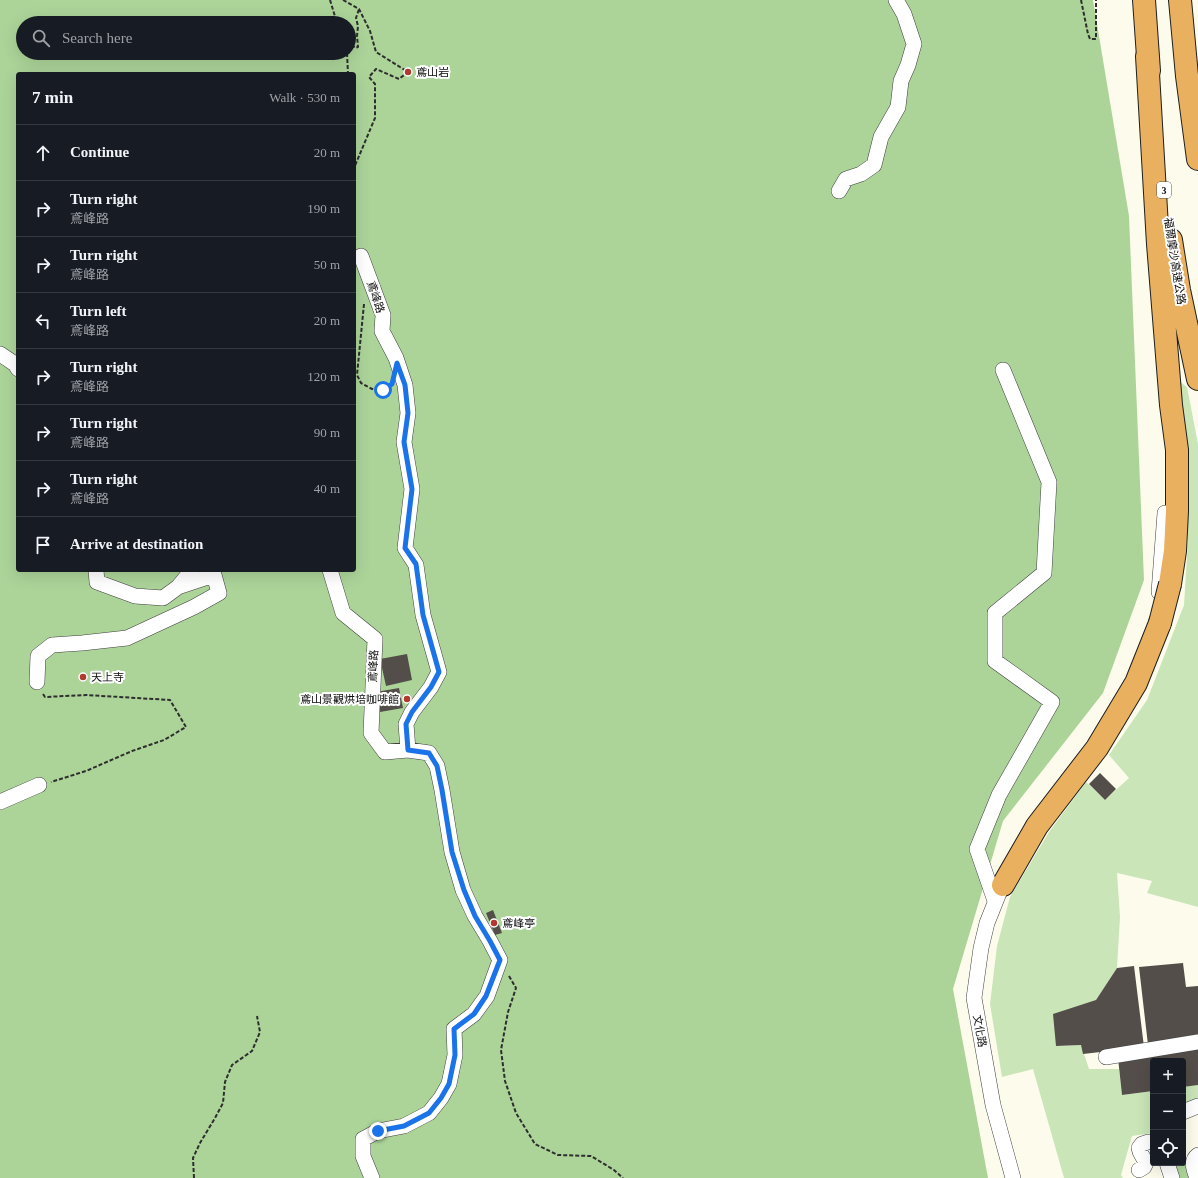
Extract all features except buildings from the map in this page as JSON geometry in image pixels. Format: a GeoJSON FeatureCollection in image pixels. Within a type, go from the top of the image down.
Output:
{"type":"FeatureCollection","features":[{"type":"Feature","properties":{"kind":"highway","name":"福爾摩沙高速公路"},"geometry":{"type":"LineString","coordinates":[[1144,0],[1147,56],[1162,177],[1178,283],[1198,379]]}},
{"type":"Feature","properties":{"kind":"highway"},"geometry":{"type":"LineString","coordinates":[[1180,0],[1187,76],[1198,159]]}},
{"type":"Feature","properties":{"kind":"highway"},"geometry":{"type":"LineString","coordinates":[[998,894],[1037,826],[1097,748],[1136,683],[1166,616],[1165,590],[1175,551],[1177,511],[1176,450],[1158,244],[1147,56]]}},
{"type":"Feature","properties":{"kind":"street"},"geometry":{"type":"LineString","coordinates":[[839,191],[846,179],[861,174],[874,165],[881,137],[898,107],[901,81],[908,65],[914,44],[904,14],[896,0]]}},
{"type":"Feature","properties":{"kind":"street","name":"鳶峰路"},"geometry":{"type":"LineString","coordinates":[[361,256],[382,315],[382,331],[397,363],[405,385],[408,413],[404,442],[412,489],[405,548],[416,564],[423,615],[439,672],[431,687],[412,712],[406,724],[408,750]]}},
{"type":"Feature","properties":{"kind":"street"},"geometry":{"type":"LineString","coordinates":[[0,354],[16,366]]}},
{"type":"Feature","properties":{"kind":"street"},"geometry":{"type":"LineString","coordinates":[[998,894],[977,849],[999,795],[1052,702],[995,661],[995,613],[1044,573],[1050,482],[1004,370]]}},
{"type":"Feature","properties":{"kind":"street","name":"文化路"},"geometry":{"type":"LineString","coordinates":[[1013,1178],[993,1104],[974,998],[981,948],[987,923],[998,894],[999,879],[1008,859],[1024,831],[1088,748],[1129,676],[1165,590],[1165,513]]}},
{"type":"Feature","properties":{"kind":"street"},"geometry":{"type":"LineString","coordinates":[[37,682],[38,656],[52,645],[127,638],[194,607],[219,593],[214,574],[178,587],[162,598],[135,596],[97,582],[96,572]]}},
{"type":"Feature","properties":{"kind":"street"},"geometry":{"type":"LineString","coordinates":[[178,587],[190,572]]}},
{"type":"Feature","properties":{"kind":"street","name":"鳶峰路"},"geometry":{"type":"LineString","coordinates":[[331,572],[343,614],[375,639],[371,733],[385,752],[408,750],[429,753],[437,766],[452,852],[464,890],[475,916],[500,960]]}},
{"type":"Feature","properties":{"kind":"street"},"geometry":{"type":"LineString","coordinates":[[0,802],[39,786]]}},
{"type":"Feature","properties":{"kind":"street"},"geometry":{"type":"LineString","coordinates":[[372,1178],[363,1156],[363,1139],[378,1131],[404,1126],[429,1113],[441,1098],[449,1084],[455,1055],[454,1029],[474,1014],[486,996],[500,960]]}},
{"type":"Feature","properties":{"kind":"street"},"geometry":{"type":"LineString","coordinates":[[1106,1057],[1198,1042]]}},
{"type":"Feature","properties":{"kind":"street"},"geometry":{"type":"LineString","coordinates":[[1186,1111],[1198,1106]]}},
{"type":"Feature","properties":{"kind":"street"},"geometry":{"type":"LineString","coordinates":[[1186,1117],[1198,1113]]}},
{"type":"Feature","properties":{"kind":"street"},"geometry":{"type":"LineString","coordinates":[[1139,1170],[1144,1167],[1146,1163],[1145,1159],[1140,1153],[1139,1148],[1142,1144],[1148,1142]]}},
{"type":"Feature","properties":{"kind":"street"},"geometry":{"type":"LineString","coordinates":[[1186,1156],[1198,1154]]}},
{"type":"Feature","properties":{"kind":"street"},"geometry":{"type":"LineString","coordinates":[[1197,1178],[1193,1164],[1195,1157],[1198,1154]]}},
{"type":"Feature","properties":{"kind":"street"},"geometry":{"type":"LineString","coordinates":[[1168,1166],[1172,1178]]}},
{"type":"Feature","properties":{"kind":"path"},"geometry":{"type":"LineString","coordinates":[[330,0],[335,16]]}},
{"type":"Feature","properties":{"kind":"path"},"geometry":{"type":"LineString","coordinates":[[343,0],[359,9],[370,31],[376,52],[408,72],[399,79],[376,69],[369,77],[376,84],[376,118],[356,163]]}},
{"type":"Feature","properties":{"kind":"path"},"geometry":{"type":"LineString","coordinates":[[1081,0],[1090,40],[1096,39],[1096,0]]}},
{"type":"Feature","properties":{"kind":"path"},"geometry":{"type":"LineString","coordinates":[[356,48],[358,47],[358,26],[356,18],[359,9]]}},
{"type":"Feature","properties":{"kind":"path"},"geometry":{"type":"LineString","coordinates":[[347,60],[348,72]]}},
{"type":"Feature","properties":{"kind":"path"},"geometry":{"type":"LineString","coordinates":[[370,279],[364,305],[360,340],[357,375],[360,383],[372,389],[383,390],[392,384],[397,363]]}},
{"type":"Feature","properties":{"kind":"path"},"geometry":{"type":"LineString","coordinates":[[37,682],[44,697],[86,695],[170,700],[186,727],[164,740],[132,751],[86,771],[39,786]]}},
{"type":"Feature","properties":{"kind":"path"},"geometry":{"type":"LineString","coordinates":[[500,960],[516,988],[508,1012],[501,1050],[505,1081],[516,1113],[535,1144],[558,1155],[591,1156],[614,1170],[623,1178]]}},
{"type":"Feature","properties":{"kind":"path"},"geometry":{"type":"LineString","coordinates":[[194,1178],[193,1158],[223,1103],[225,1082],[232,1065],[252,1051],[260,1032],[258,1016]]}},
{"type":"Feature","properties":{"kind":"green space"},"geometry":{"type":"Polygon","coordinates":[[[0,0],[1093,0],[1129,216],[1144,580],[1103,693],[1003,821],[953,989],[988,1178],[0,1178],[0,0]]]}},
{"type":"Feature","properties":{"kind":"green space"},"geometry":{"type":"Polygon","coordinates":[[[1175,378],[1187,387],[1198,444],[1198,907],[1147,893],[1152,881],[1117,873],[1120,917],[1117,968],[1096,1000],[1057,1046],[1081,1045],[1089,1069],[1119,1069],[1122,1095],[1150,1091],[1150,1133],[1132,1136],[1121,1175],[1123,1178],[1064,1178],[1033,1069],[1002,1077],[990,1004],[997,946],[1010,897],[1049,832],[1086,782],[1105,800],[1129,778],[1109,755],[1147,700],[1184,605],[1188,541],[1187,476],[1175,378]]]}},
{"type":"Feature","properties":{"kind":"green space"},"geometry":{"type":"Polygon","coordinates":[[[1198,1085],[1198,1100],[1186,1106],[1186,1094],[1186,1087],[1198,1085]]]}},
{"type":"Feature","properties":{"kind":"green space"},"geometry":{"type":"Polygon","coordinates":[[[1172,1166],[1186,1166],[1189,1178],[1176,1178],[1172,1166]]]}},
{"type":"Feature","properties":{"kind":"place","name":"鳶山岩"},"geometry":{"type":"Point","coordinates":[408,72]}},
{"type":"Feature","properties":{"kind":"place","name":"天上寺"},"geometry":{"type":"Point","coordinates":[83,677]}},
{"type":"Feature","properties":{"kind":"place","name":"鳶山景觀烘培咖啡館"},"geometry":{"type":"Point","coordinates":[407,699]}},
{"type":"Feature","properties":{"kind":"place","name":"鳶峰亭"},"geometry":{"type":"Point","coordinates":[494,923]}},
{"type":"Feature","properties":{"kind":"route"},"geometry":{"type":"LineString","coordinates":[[378,1131],[404,1126],[429,1113],[441,1098],[449,1084],[455,1055],[454,1029],[474,1014],[486,996],[500,960],[475,916],[464,890],[452,852],[437,766],[429,753],[408,750],[406,724],[412,712],[431,687],[439,672],[423,615],[416,564],[405,548],[412,489],[404,442],[408,413],[405,385],[397,363],[392,384],[383,390]]}}]}
